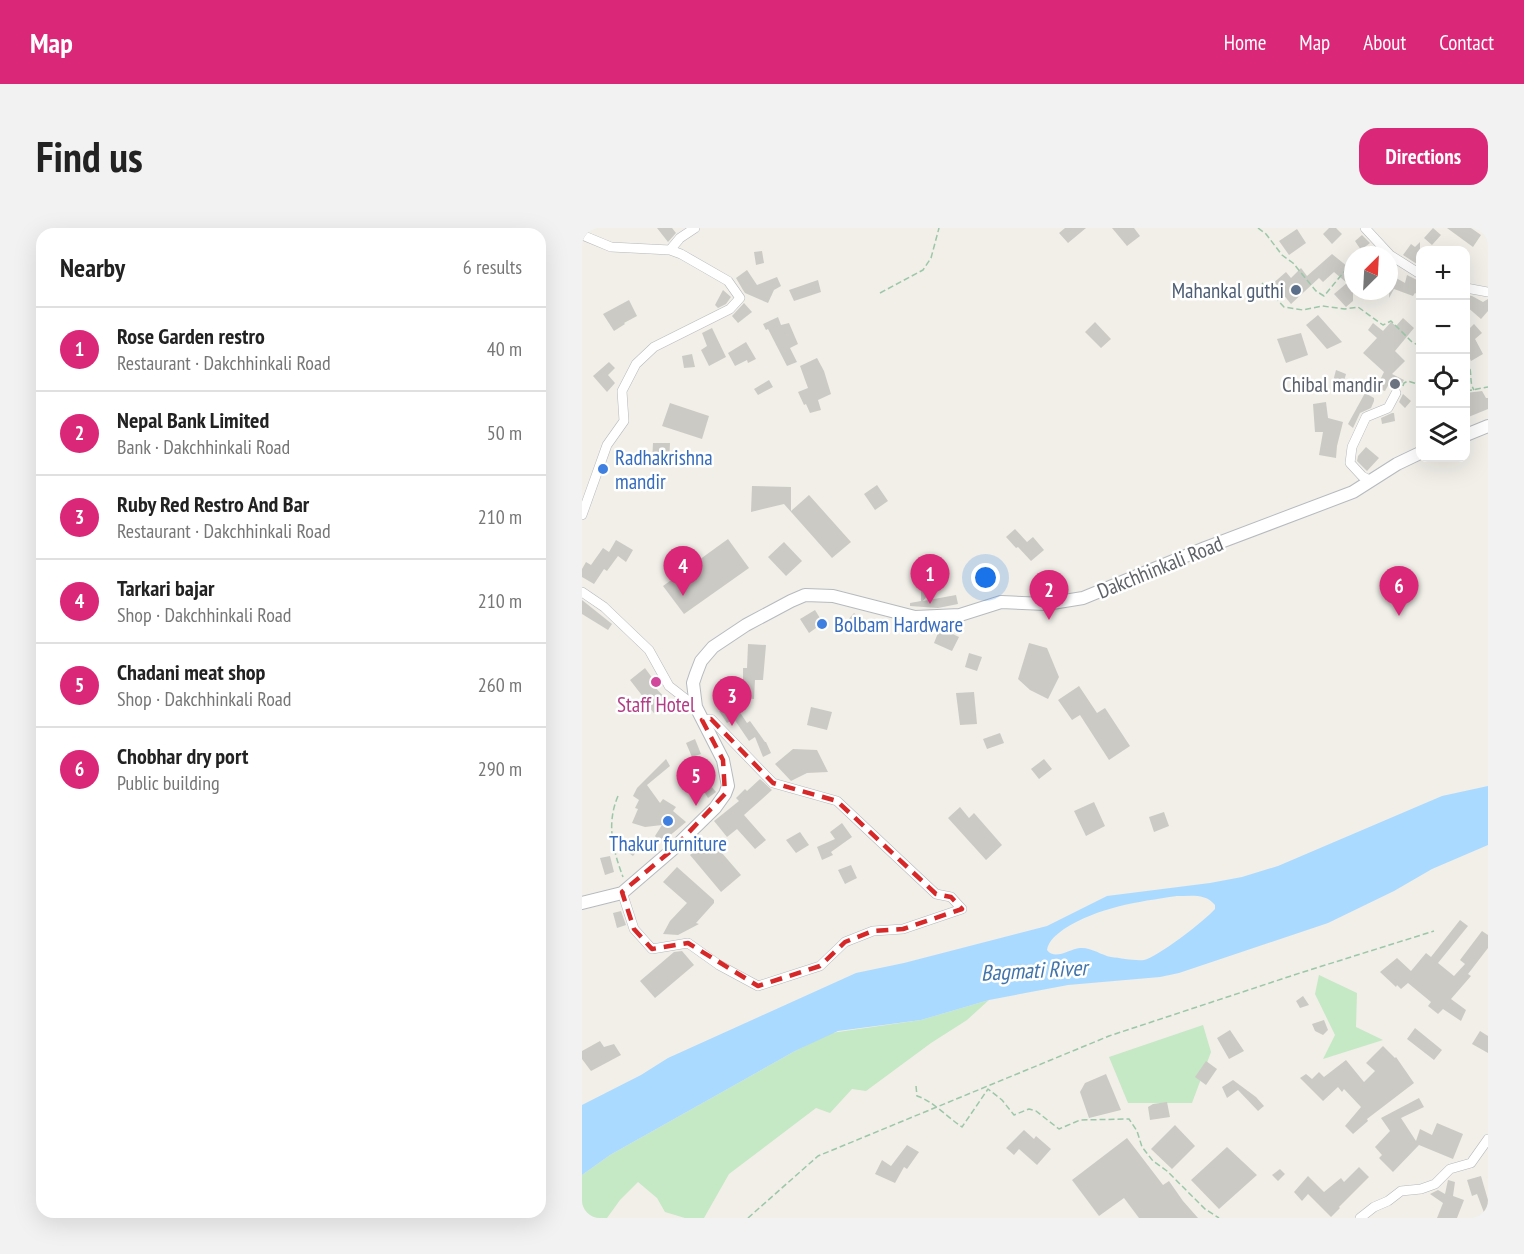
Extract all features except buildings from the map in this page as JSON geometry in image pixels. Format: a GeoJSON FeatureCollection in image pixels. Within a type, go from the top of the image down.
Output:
{"type":"FeatureCollection","features":[{"type":"Feature","properties":{"kind":"main road"},"geometry":{"type":"LineString","coordinates":[[1470,433],[1488,426]]}},
{"type":"Feature","properties":{"kind":"main road","name":"Dakchhinkali Road"},"geometry":{"type":"LineString","coordinates":[[582,903],[625,891],[672,850],[715,808],[725,794],[728,786],[723,760],[696,707],[693,683],[701,661],[713,647],[746,625],[805,595],[833,596],[915,617],[960,615],[1001,602],[1046,604],[1083,598],[1205,548],[1353,492],[1416,455]]}},
{"type":"Feature","properties":{"kind":"street"},"geometry":{"type":"LineString","coordinates":[[670,250],[680,238],[695,228]]}},
{"type":"Feature","properties":{"kind":"street"},"geometry":{"type":"LineString","coordinates":[[1365,228],[1390,255],[1416,271]]}},
{"type":"Feature","properties":{"kind":"street"},"geometry":{"type":"LineString","coordinates":[[582,235],[611,247],[670,250],[723,277],[740,297],[730,309],[654,347],[636,364],[622,391],[624,421],[607,445],[582,515]]}},
{"type":"Feature","properties":{"kind":"street"},"geometry":{"type":"LineString","coordinates":[[1470,289],[1488,292]]}},
{"type":"Feature","properties":{"kind":"street"},"geometry":{"type":"LineString","coordinates":[[1371,481],[1362,476],[1350,463],[1352,447],[1366,417],[1388,408],[1396,393]]}},
{"type":"Feature","properties":{"kind":"street"},"geometry":{"type":"LineString","coordinates":[[582,592],[603,607],[649,650],[669,686],[696,707]]}},
{"type":"Feature","properties":{"kind":"street"},"geometry":{"type":"LineString","coordinates":[[625,891],[634,929],[652,949],[688,943],[758,986],[820,966],[845,942],[873,931],[903,929],[962,909],[951,897],[936,894],[837,801],[773,783],[711,719],[702,720]]}},
{"type":"Feature","properties":{"kind":"street"},"geometry":{"type":"LineString","coordinates":[[1360,1218],[1374,1207],[1388,1202],[1401,1191],[1421,1189],[1434,1184],[1450,1169],[1471,1163],[1488,1139]]}},
{"type":"Feature","properties":{"kind":"path"},"geometry":{"type":"LineString","coordinates":[[880,293],[923,270],[931,258],[939,228]]}},
{"type":"Feature","properties":{"kind":"path"},"geometry":{"type":"LineString","coordinates":[[1258,228],[1266,234],[1282,255],[1293,263],[1316,291],[1324,296],[1344,272]]}},
{"type":"Feature","properties":{"kind":"path"},"geometry":{"type":"LineString","coordinates":[[1372,246],[1379,241]]}},
{"type":"Feature","properties":{"kind":"path"},"geometry":{"type":"LineString","coordinates":[[1262,283],[1284,307],[1303,310],[1322,306],[1346,309],[1358,307],[1383,325],[1391,321],[1416,344]]}},
{"type":"Feature","properties":{"kind":"path"},"geometry":{"type":"LineString","coordinates":[[1470,376],[1471,387],[1474,390]]}},
{"type":"Feature","properties":{"kind":"path"},"geometry":{"type":"LineString","coordinates":[[1396,393],[1408,381],[1416,384]]}},
{"type":"Feature","properties":{"kind":"path"},"geometry":{"type":"LineString","coordinates":[[1470,390],[1488,387]]}},
{"type":"Feature","properties":{"kind":"path"},"geometry":{"type":"LineString","coordinates":[[618,796],[612,821],[611,841],[625,891]]}},
{"type":"Feature","properties":{"kind":"path"},"geometry":{"type":"LineString","coordinates":[[748,1218],[818,1156],[1109,1036],[1434,931]]}},
{"type":"Feature","properties":{"kind":"path"},"geometry":{"type":"LineString","coordinates":[[916,1086],[917,1096],[929,1100],[962,1127],[988,1089],[1002,1100],[1014,1115],[1029,1109],[1036,1111],[1059,1129],[1080,1120],[1129,1119],[1137,1131],[1142,1147],[1153,1161],[1167,1171],[1205,1209],[1219,1218]]}},
{"type":"Feature","properties":{"kind":"highlighted area"},"geometry":{"type":"Polygon","coordinates":[[[711,719],[773,783],[837,801],[936,894],[951,897],[962,909],[903,929],[873,931],[845,942],[820,966],[758,986],[688,943],[652,949],[634,929],[622,892],[672,850],[725,794],[723,760],[702,720],[711,719]]]}},
{"type":"Feature","properties":{"kind":"green space"},"geometry":{"type":"Polygon","coordinates":[[[1319,975],[1357,993],[1356,1027],[1383,1040],[1323,1059],[1335,1035],[1315,994],[1319,975]]]}},
{"type":"Feature","properties":{"kind":"green space"},"geometry":{"type":"Polygon","coordinates":[[[989,1000],[967,1020],[931,1043],[866,1091],[852,1089],[830,1113],[816,1108],[729,1174],[704,1218],[685,1218],[665,1212],[657,1198],[638,1182],[620,1200],[607,1218],[582,1218],[582,1175],[610,1155],[795,1051],[831,1033],[921,1020],[989,1000]]]}},
{"type":"Feature","properties":{"kind":"green space"},"geometry":{"type":"Polygon","coordinates":[[[1203,1025],[1211,1052],[1192,1103],[1128,1103],[1109,1057],[1203,1025]]]}},
{"type":"Feature","properties":{"kind":"water","name":"Bagmati River"},"geometry":{"type":"Polygon","coordinates":[[[1488,786],[1488,845],[1432,869],[1394,891],[1328,923],[1179,973],[1160,977],[1068,985],[989,1000],[921,1020],[838,1031],[795,1051],[610,1155],[582,1175],[582,1105],[641,1075],[668,1058],[856,973],[1047,926],[1107,896],[1242,877],[1278,866],[1442,796],[1488,786]],[[1177,896],[1132,903],[1091,915],[1064,929],[1051,941],[1047,950],[1058,954],[1084,948],[1111,957],[1132,960],[1150,958],[1181,938],[1215,909],[1215,905],[1207,899],[1198,896],[1177,896]]]}},
{"type":"Feature","properties":{"kind":"place","name":"Mahankal guthi"},"geometry":{"type":"Point","coordinates":[1296,290]}},
{"type":"Feature","properties":{"kind":"place","name":"Chibal mandir"},"geometry":{"type":"Point","coordinates":[1395,384]}},
{"type":"Feature","properties":{"kind":"place","name":"Radhakrishna mandir"},"geometry":{"type":"Point","coordinates":[603,469]}},
{"type":"Feature","properties":{"kind":"place","name":"Tarkari bajar"},"geometry":{"type":"Point","coordinates":[683,596]}},
{"type":"Feature","properties":{"kind":"place","name":"Rose Garden restro"},"geometry":{"type":"Point","coordinates":[930,604]}},
{"type":"Feature","properties":{"kind":"place","name":"Chobhar dry port"},"geometry":{"type":"Point","coordinates":[1399,616]}},
{"type":"Feature","properties":{"kind":"place","name":"Nepal Bank Limited"},"geometry":{"type":"Point","coordinates":[1049,620]}},
{"type":"Feature","properties":{"kind":"place","name":"Bolbam Hardware"},"geometry":{"type":"Point","coordinates":[822,624]}},
{"type":"Feature","properties":{"kind":"place","name":"Staff Hotel"},"geometry":{"type":"Point","coordinates":[656,682]}},
{"type":"Feature","properties":{"kind":"place","name":"Ruby Red Restro And Bar"},"geometry":{"type":"Point","coordinates":[732,726]}},
{"type":"Feature","properties":{"kind":"place","name":"Chadani meat shop"},"geometry":{"type":"Point","coordinates":[696,806]}},
{"type":"Feature","properties":{"kind":"place","name":"Thakur furniture"},"geometry":{"type":"Point","coordinates":[668,821]}}]}
